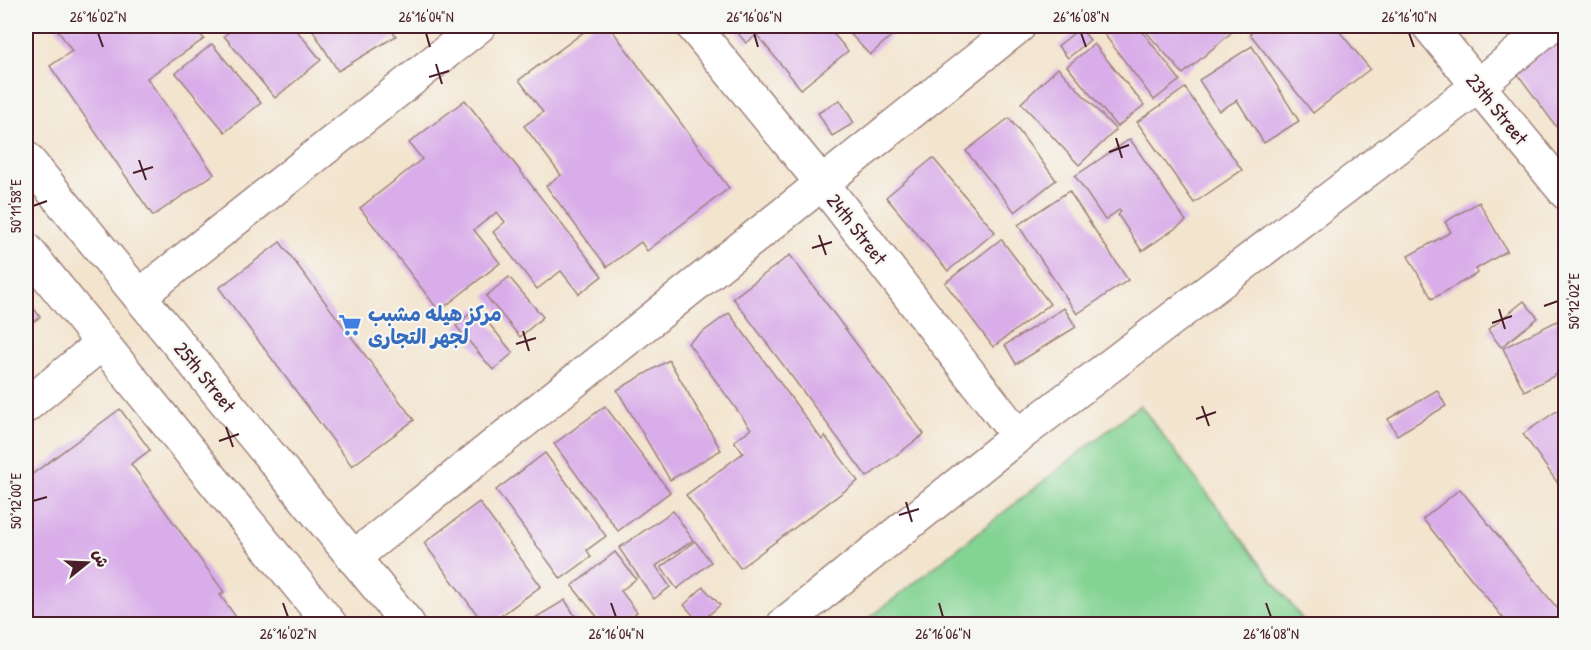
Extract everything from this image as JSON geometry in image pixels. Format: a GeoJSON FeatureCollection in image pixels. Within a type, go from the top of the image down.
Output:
{"type":"FeatureCollection","features":[{"type":"Feature","properties":{"kind":"street"},"geometry":{"type":"LineString","coordinates":[[139,296],[479,26]]}},
{"type":"Feature","properties":{"kind":"street","name":"24th Street"},"geometry":{"type":"LineString","coordinates":[[693,26],[822,183],[1017,436]]}},
{"type":"Feature","properties":{"kind":"street"},"geometry":{"type":"LineString","coordinates":[[353,558],[1018,26]]}},
{"type":"Feature","properties":{"kind":"street","name":"23th Street"},"geometry":{"type":"LineString","coordinates":[[1429,26],[1566,193]]}},
{"type":"Feature","properties":{"kind":"street"},"geometry":{"type":"LineString","coordinates":[[784,624],[1017,436],[1479,86],[1550,26]]}},
{"type":"Feature","properties":{"kind":"street","name":"25th Street"},"geometry":{"type":"LineString","coordinates":[[26,158],[408,624]]}},
{"type":"Feature","properties":{"kind":"street"},"geometry":{"type":"LineString","coordinates":[[26,249],[330,624]]}},
{"type":"Feature","properties":{"kind":"street"},"geometry":{"type":"LineString","coordinates":[[26,406],[102,343]]}},
{"type":"Feature","properties":{"kind":"green space"},"geometry":{"type":"Polygon","coordinates":[[[1140,405],[1306,624],[862,624],[1140,405]]]}},
{"type":"Feature","properties":{"kind":"building"},"geometry":{"type":"Polygon","coordinates":[[[55,26],[194,26],[204,39],[147,78],[214,174],[153,216],[50,66],[72,51],[55,26]]]}},
{"type":"Feature","properties":{"kind":"building"},"geometry":{"type":"Polygon","coordinates":[[[236,26],[293,26],[321,60],[275,98],[224,36],[236,26]]]}},
{"type":"Feature","properties":{"kind":"building"},"geometry":{"type":"Polygon","coordinates":[[[310,26],[389,26],[396,36],[338,71],[310,26]]]}},
{"type":"Feature","properties":{"kind":"building"},"geometry":{"type":"Polygon","coordinates":[[[592,26],[609,26],[729,188],[647,251],[641,242],[607,267],[546,186],[561,175],[524,126],[543,112],[519,80],[592,26]]]}},
{"type":"Feature","properties":{"kind":"building"},"geometry":{"type":"Polygon","coordinates":[[[732,26],[827,26],[848,51],[801,89],[757,35],[746,43],[732,26]]]}},
{"type":"Feature","properties":{"kind":"building"},"geometry":{"type":"Polygon","coordinates":[[[843,26],[902,26],[870,55],[843,26]]]}},
{"type":"Feature","properties":{"kind":"building"},"geometry":{"type":"Polygon","coordinates":[[[1098,26],[1138,26],[1180,80],[1154,100],[1098,26]]]}},
{"type":"Feature","properties":{"kind":"building"},"geometry":{"type":"Polygon","coordinates":[[[1141,26],[1239,26],[1183,74],[1141,26]]]}},
{"type":"Feature","properties":{"kind":"building"},"geometry":{"type":"Polygon","coordinates":[[[1260,26],[1335,26],[1370,69],[1313,113],[1250,34],[1260,26]]]}},
{"type":"Feature","properties":{"kind":"building"},"geometry":{"type":"Polygon","coordinates":[[[1080,28],[1090,40],[1068,58],[1058,46],[1080,28]]]}},
{"type":"Feature","properties":{"kind":"building"},"geometry":{"type":"Polygon","coordinates":[[[1566,32],[1566,140],[1514,69],[1566,32]]]}},
{"type":"Feature","properties":{"kind":"building"},"geometry":{"type":"Polygon","coordinates":[[[212,44],[261,103],[225,132],[176,73],[212,44]]]}},
{"type":"Feature","properties":{"kind":"building"},"geometry":{"type":"Polygon","coordinates":[[[1094,44],[1144,105],[1117,127],[1067,66],[1094,44]]]}},
{"type":"Feature","properties":{"kind":"building"},"geometry":{"type":"Polygon","coordinates":[[[1252,46],[1299,121],[1264,143],[1237,100],[1219,111],[1199,80],[1252,46]]]}},
{"type":"Feature","properties":{"kind":"building"},"geometry":{"type":"Polygon","coordinates":[[[1058,68],[1116,130],[1079,165],[1021,103],[1058,68]]]}},
{"type":"Feature","properties":{"kind":"building"},"geometry":{"type":"Polygon","coordinates":[[[1185,88],[1242,170],[1194,203],[1137,122],[1185,88]]]}},
{"type":"Feature","properties":{"kind":"building"},"geometry":{"type":"Polygon","coordinates":[[[465,100],[602,276],[579,294],[561,271],[537,289],[493,232],[505,222],[497,212],[474,230],[500,263],[439,311],[360,208],[422,159],[409,143],[465,100]]]}},
{"type":"Feature","properties":{"kind":"building"},"geometry":{"type":"Polygon","coordinates":[[[840,100],[854,123],[832,136],[818,113],[840,100]]]}},
{"type":"Feature","properties":{"kind":"building"},"geometry":{"type":"Polygon","coordinates":[[[1009,118],[1056,180],[1015,212],[966,151],[1009,118]]]}},
{"type":"Feature","properties":{"kind":"building"},"geometry":{"type":"Polygon","coordinates":[[[1130,139],[1186,221],[1142,251],[1118,215],[1121,212],[1119,210],[1105,220],[1075,176],[1130,139]]]}},
{"type":"Feature","properties":{"kind":"building"},"geometry":{"type":"Polygon","coordinates":[[[933,158],[995,232],[948,271],[886,197],[933,158]]]}},
{"type":"Feature","properties":{"kind":"building"},"geometry":{"type":"Polygon","coordinates":[[[1069,191],[1128,280],[1077,314],[1018,225],[1069,191]]]}},
{"type":"Feature","properties":{"kind":"building"},"geometry":{"type":"Polygon","coordinates":[[[1479,202],[1507,251],[1476,269],[1478,273],[1432,299],[1408,256],[1451,232],[1445,222],[1479,202]]]}},
{"type":"Feature","properties":{"kind":"building"},"geometry":{"type":"Polygon","coordinates":[[[1001,239],[1050,304],[993,347],[945,283],[1001,239]]]}},
{"type":"Feature","properties":{"kind":"building"},"geometry":{"type":"Polygon","coordinates":[[[280,242],[414,420],[352,466],[219,288],[280,242]]]}},
{"type":"Feature","properties":{"kind":"building"},"geometry":{"type":"Polygon","coordinates":[[[790,255],[924,434],[867,477],[733,298],[790,255]]]}},
{"type":"Feature","properties":{"kind":"building"},"geometry":{"type":"Polygon","coordinates":[[[509,277],[543,317],[520,337],[486,296],[509,277]]]}},
{"type":"Feature","properties":{"kind":"building"},"geometry":{"type":"Polygon","coordinates":[[[26,297],[40,317],[26,327],[26,297]]]}},
{"type":"Feature","properties":{"kind":"building"},"geometry":{"type":"Polygon","coordinates":[[[1524,301],[1538,318],[1501,347],[1488,330],[1524,301]]]}},
{"type":"Feature","properties":{"kind":"building"},"geometry":{"type":"Polygon","coordinates":[[[476,308],[513,353],[493,370],[456,326],[476,308]]]}},
{"type":"Feature","properties":{"kind":"building"},"geometry":{"type":"Polygon","coordinates":[[[1064,308],[1076,327],[1016,364],[1005,345],[1064,308]]]}},
{"type":"Feature","properties":{"kind":"building"},"geometry":{"type":"Polygon","coordinates":[[[729,313],[822,440],[825,436],[858,481],[740,568],[686,495],[743,453],[734,441],[751,429],[688,343],[729,313]]]}},
{"type":"Feature","properties":{"kind":"building"},"geometry":{"type":"Polygon","coordinates":[[[1561,319],[1566,329],[1566,370],[1524,391],[1503,348],[1561,319]]]}},
{"type":"Feature","properties":{"kind":"building"},"geometry":{"type":"Polygon","coordinates":[[[669,360],[721,450],[670,480],[617,390],[669,360]]]}},
{"type":"Feature","properties":{"kind":"building"},"geometry":{"type":"Polygon","coordinates":[[[1437,390],[1446,406],[1397,435],[1388,419],[1437,390]]]}},
{"type":"Feature","properties":{"kind":"building"},"geometry":{"type":"Polygon","coordinates":[[[605,406],[670,492],[618,531],[554,444],[605,406]]]}},
{"type":"Feature","properties":{"kind":"building"},"geometry":{"type":"Polygon","coordinates":[[[1564,406],[1566,409],[1566,495],[1523,434],[1564,406]]]}},
{"type":"Feature","properties":{"kind":"building"},"geometry":{"type":"Polygon","coordinates":[[[120,409],[150,450],[131,464],[224,592],[220,595],[241,624],[26,624],[26,479],[120,409]]]}},
{"type":"Feature","properties":{"kind":"building"},"geometry":{"type":"Polygon","coordinates":[[[545,453],[606,536],[587,550],[591,557],[561,579],[496,490],[545,453]]]}},
{"type":"Feature","properties":{"kind":"building"},"geometry":{"type":"Polygon","coordinates":[[[1460,489],[1566,619],[1566,624],[1508,624],[1423,519],[1460,489]]]}},
{"type":"Feature","properties":{"kind":"building"},"geometry":{"type":"Polygon","coordinates":[[[479,502],[541,586],[490,624],[484,624],[424,543],[479,502]]]}},
{"type":"Feature","properties":{"kind":"building"},"geometry":{"type":"Polygon","coordinates":[[[673,511],[693,540],[656,566],[670,587],[654,599],[619,548],[673,511]]]}},
{"type":"Feature","properties":{"kind":"building"},"geometry":{"type":"Polygon","coordinates":[[[695,541],[711,562],[677,589],[661,567],[695,541]]]}},
{"type":"Feature","properties":{"kind":"building"},"geometry":{"type":"Polygon","coordinates":[[[615,552],[636,579],[621,591],[637,612],[622,624],[603,624],[572,586],[615,552]]]}},
{"type":"Feature","properties":{"kind":"building"},"geometry":{"type":"Polygon","coordinates":[[[703,587],[720,605],[700,623],[684,605],[703,587]]]}},
{"type":"Feature","properties":{"kind":"building"},"geometry":{"type":"Polygon","coordinates":[[[565,600],[580,624],[525,624],[565,600]]]}},
{"type":"Feature","properties":{"kind":"place","name":"مركز هيله مشبب لجهر التجارى"},"geometry":{"type":"Point","coordinates":[350,325]}}]}
